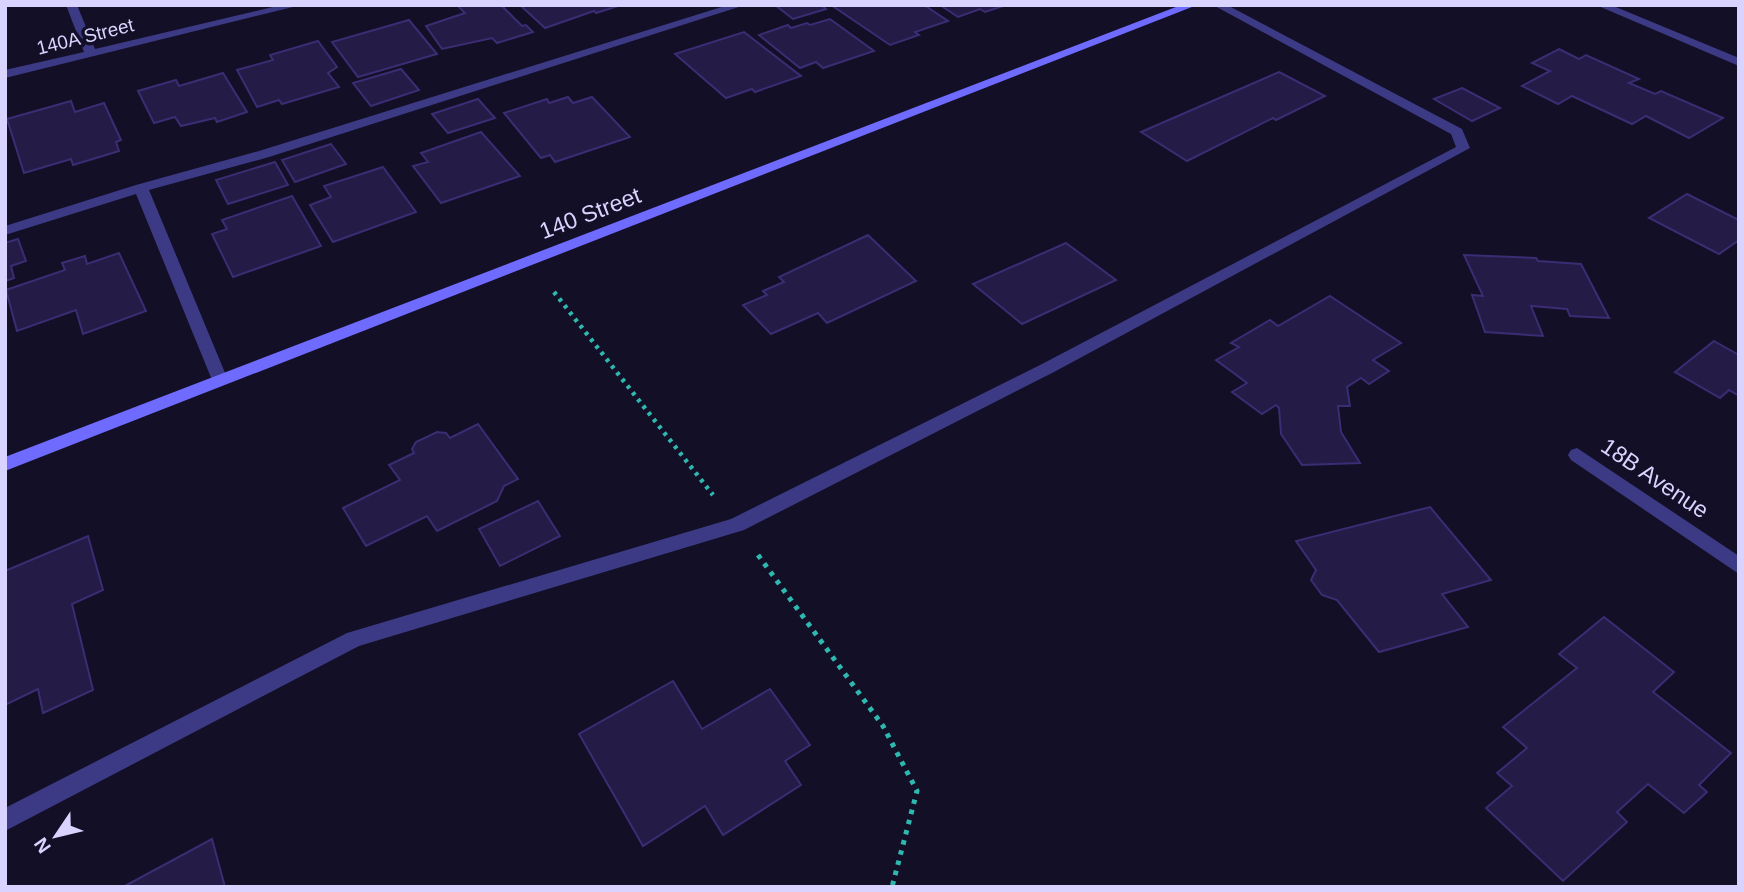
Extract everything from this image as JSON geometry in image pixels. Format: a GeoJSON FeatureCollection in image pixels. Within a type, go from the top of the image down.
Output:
{"type":"FeatureCollection","features":[{"type":"Feature","properties":{"kind":"main road","name":"140 Street"},"geometry":{"type":"LineString","coordinates":[[5,464],[1192,5]]}},
{"type":"Feature","properties":{"kind":"street"},"geometry":{"type":"LineString","coordinates":[[71,5],[90,52]]}},
{"type":"Feature","properties":{"kind":"street","name":"140A Street"},"geometry":{"type":"LineString","coordinates":[[5,74],[296,5]]}},
{"type":"Feature","properties":{"kind":"street"},"geometry":{"type":"LineString","coordinates":[[5,231],[141,188],[264,154],[740,5]]}},
{"type":"Feature","properties":{"kind":"street"},"geometry":{"type":"LineString","coordinates":[[5,820],[354,639],[737,525],[1048,368],[1463,148],[1458,132],[1218,5]]}},
{"type":"Feature","properties":{"kind":"street"},"geometry":{"type":"LineString","coordinates":[[1601,5],[1739,62]]}},
{"type":"Feature","properties":{"kind":"street"},"geometry":{"type":"LineString","coordinates":[[141,188],[220,380]]}},
{"type":"Feature","properties":{"kind":"street","name":"18B Avenue"},"geometry":{"type":"LineString","coordinates":[[1577,456],[1739,566]]}},
{"type":"Feature","properties":{"kind":"path"},"geometry":{"type":"LineString","coordinates":[[554,292],[737,525],[883,726],[917,791],[892,887]]}},
{"type":"Feature","properties":{"kind":"building"},"geometry":{"type":"Polygon","coordinates":[[[457,5],[501,5],[522,26],[526,25],[533,32],[497,43],[492,38],[442,49],[426,26],[465,13],[457,5]]]}},
{"type":"Feature","properties":{"kind":"building"},"geometry":{"type":"Polygon","coordinates":[[[520,5],[621,5],[545,28],[520,5]]]}},
{"type":"Feature","properties":{"kind":"building"},"geometry":{"type":"Polygon","coordinates":[[[775,5],[821,5],[826,9],[793,19],[775,5]]]}},
{"type":"Feature","properties":{"kind":"building"},"geometry":{"type":"Polygon","coordinates":[[[924,5],[948,21],[915,32],[919,35],[890,45],[834,7],[924,5]]]}},
{"type":"Feature","properties":{"kind":"building"},"geometry":{"type":"Polygon","coordinates":[[[940,5],[1003,6],[985,12],[980,9],[958,17],[940,5]]]}},
{"type":"Feature","properties":{"kind":"building"},"geometry":{"type":"Polygon","coordinates":[[[830,19],[874,51],[823,68],[816,62],[800,68],[759,35],[788,25],[791,28],[830,19]]]}},
{"type":"Feature","properties":{"kind":"building"},"geometry":{"type":"Polygon","coordinates":[[[409,20],[437,54],[358,77],[332,42],[409,20]]]}},
{"type":"Feature","properties":{"kind":"building"},"geometry":{"type":"Polygon","coordinates":[[[744,32],[801,76],[755,92],[752,89],[726,98],[675,54],[744,32]]]}},
{"type":"Feature","properties":{"kind":"building"},"geometry":{"type":"Polygon","coordinates":[[[318,41],[337,67],[328,73],[339,87],[282,104],[279,100],[257,107],[237,70],[273,60],[270,55],[318,41]]]}},
{"type":"Feature","properties":{"kind":"building"},"geometry":{"type":"Polygon","coordinates":[[[1559,49],[1579,59],[1586,55],[1639,79],[1629,83],[1655,94],[1661,91],[1723,118],[1689,138],[1646,116],[1632,124],[1572,96],[1558,104],[1522,86],[1550,71],[1532,63],[1559,49]]]}},
{"type":"Feature","properties":{"kind":"building"},"geometry":{"type":"Polygon","coordinates":[[[401,69],[419,90],[371,106],[353,83],[401,69]]]}},
{"type":"Feature","properties":{"kind":"building"},"geometry":{"type":"Polygon","coordinates":[[[1279,72],[1325,96],[1276,120],[1273,118],[1187,161],[1141,132],[1279,72]]]}},
{"type":"Feature","properties":{"kind":"building"},"geometry":{"type":"Polygon","coordinates":[[[223,73],[247,112],[217,122],[215,118],[181,126],[175,117],[154,123],[138,91],[176,80],[179,86],[223,73]]]}},
{"type":"Feature","properties":{"kind":"building"},"geometry":{"type":"Polygon","coordinates":[[[1462,88],[1500,108],[1472,121],[1434,99],[1462,88]]]}},
{"type":"Feature","properties":{"kind":"building"},"geometry":{"type":"Polygon","coordinates":[[[568,97],[573,103],[592,97],[630,137],[555,162],[550,155],[541,158],[504,113],[547,99],[549,103],[568,97]]]}},
{"type":"Feature","properties":{"kind":"building"},"geometry":{"type":"Polygon","coordinates":[[[478,99],[495,118],[448,133],[432,114],[478,99]]]}},
{"type":"Feature","properties":{"kind":"building"},"geometry":{"type":"Polygon","coordinates":[[[71,101],[75,112],[104,103],[121,140],[116,142],[119,151],[73,165],[71,159],[24,173],[7,119],[71,101]]]}},
{"type":"Feature","properties":{"kind":"building"},"geometry":{"type":"Polygon","coordinates":[[[481,132],[520,176],[441,203],[413,166],[428,162],[421,153],[481,132]]]}},
{"type":"Feature","properties":{"kind":"building"},"geometry":{"type":"Polygon","coordinates":[[[331,144],[346,164],[295,182],[282,160],[331,144]]]}},
{"type":"Feature","properties":{"kind":"building"},"geometry":{"type":"Polygon","coordinates":[[[275,162],[288,185],[228,204],[216,180],[275,162]]]}},
{"type":"Feature","properties":{"kind":"building"},"geometry":{"type":"Polygon","coordinates":[[[383,167],[416,212],[333,242],[310,205],[331,197],[324,186],[383,167]]]}},
{"type":"Feature","properties":{"kind":"building"},"geometry":{"type":"Polygon","coordinates":[[[1687,194],[1739,220],[1739,240],[1719,254],[1649,218],[1687,194]]]}},
{"type":"Feature","properties":{"kind":"building"},"geometry":{"type":"Polygon","coordinates":[[[292,196],[321,246],[233,277],[212,234],[227,229],[222,220],[292,196]]]}},
{"type":"Feature","properties":{"kind":"building"},"geometry":{"type":"Polygon","coordinates":[[[868,235],[916,281],[827,323],[818,313],[771,334],[743,305],[767,295],[763,291],[784,282],[779,277],[868,235]]]}},
{"type":"Feature","properties":{"kind":"building"},"geometry":{"type":"Polygon","coordinates":[[[18,239],[26,261],[11,266],[14,278],[5,281],[5,243],[18,239]]]}},
{"type":"Feature","properties":{"kind":"building"},"geometry":{"type":"Polygon","coordinates":[[[1066,243],[1116,280],[1022,324],[973,284],[1066,243]]]}},
{"type":"Feature","properties":{"kind":"building"},"geometry":{"type":"Polygon","coordinates":[[[119,253],[146,311],[83,334],[76,310],[17,331],[6,290],[65,270],[62,263],[85,256],[87,264],[119,253]]]}},
{"type":"Feature","properties":{"kind":"building"},"geometry":{"type":"Polygon","coordinates":[[[1464,255],[1536,258],[1538,261],[1581,264],[1609,318],[1570,316],[1567,309],[1531,306],[1543,336],[1485,332],[1472,295],[1483,296],[1464,255]]]}},
{"type":"Feature","properties":{"kind":"building"},"geometry":{"type":"Polygon","coordinates":[[[1330,296],[1401,343],[1373,360],[1389,371],[1369,384],[1361,378],[1347,387],[1350,406],[1338,406],[1341,432],[1360,463],[1302,465],[1281,434],[1279,408],[1276,405],[1262,414],[1232,392],[1247,383],[1216,360],[1239,347],[1231,343],[1270,320],[1278,326],[1330,296]]]}},
{"type":"Feature","properties":{"kind":"building"},"geometry":{"type":"Polygon","coordinates":[[[1714,341],[1739,355],[1739,396],[1729,390],[1720,398],[1675,372],[1714,341]]]}},
{"type":"Feature","properties":{"kind":"building"},"geometry":{"type":"Polygon","coordinates":[[[478,424],[518,479],[504,486],[497,501],[437,531],[427,516],[366,546],[343,508],[400,480],[389,465],[414,453],[412,449],[416,442],[437,432],[446,433],[450,438],[478,424]]]}},
{"type":"Feature","properties":{"kind":"building"},"geometry":{"type":"Polygon","coordinates":[[[538,501],[560,536],[500,566],[479,529],[538,501]]]}},
{"type":"Feature","properties":{"kind":"building"},"geometry":{"type":"Polygon","coordinates":[[[1430,507],[1491,580],[1442,594],[1468,627],[1379,652],[1337,600],[1322,595],[1311,580],[1316,570],[1296,541],[1430,507]]]}},
{"type":"Feature","properties":{"kind":"building"},"geometry":{"type":"Polygon","coordinates":[[[88,536],[103,590],[72,604],[93,690],[43,713],[38,689],[5,705],[5,571],[88,536]]]}},
{"type":"Feature","properties":{"kind":"building"},"geometry":{"type":"Polygon","coordinates":[[[1604,617],[1674,672],[1653,692],[1731,753],[1699,785],[1707,792],[1684,813],[1648,784],[1617,812],[1627,822],[1563,881],[1486,808],[1512,786],[1497,773],[1527,748],[1503,727],[1577,668],[1559,654],[1604,617]]]}},
{"type":"Feature","properties":{"kind":"building"},"geometry":{"type":"Polygon","coordinates":[[[673,681],[702,729],[770,689],[810,745],[785,761],[801,785],[723,835],[705,806],[643,846],[579,734],[673,681]]]}},
{"type":"Feature","properties":{"kind":"building"},"geometry":{"type":"Polygon","coordinates":[[[212,839],[225,887],[123,887],[212,839]]]}}]}
